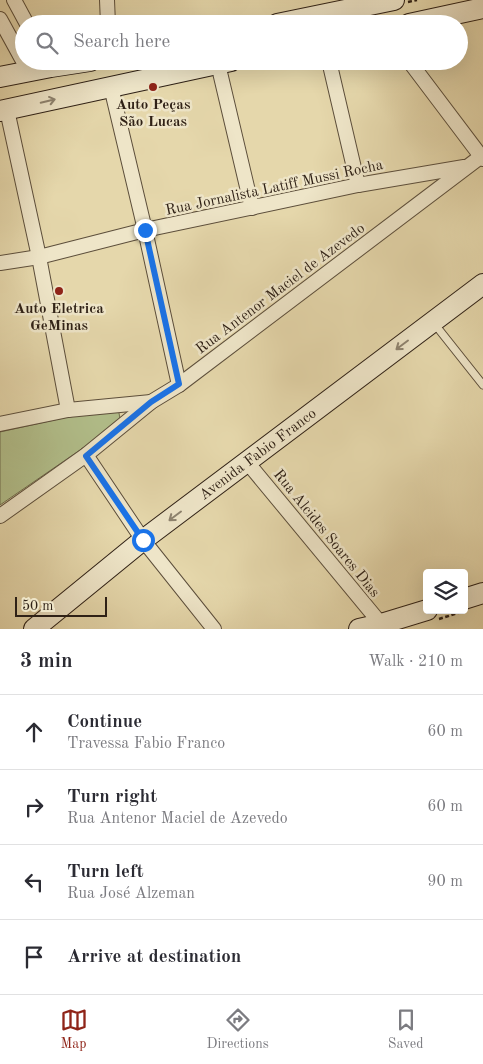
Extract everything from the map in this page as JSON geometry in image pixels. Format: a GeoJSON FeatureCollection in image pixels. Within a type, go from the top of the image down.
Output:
{"type":"FeatureCollection","features":[{"type":"Feature","properties":{"kind":"main road"},"geometry":{"type":"LineString","coordinates":[[315,15],[365,3],[394,0]]}},
{"type":"Feature","properties":{"kind":"main road"},"geometry":{"type":"LineString","coordinates":[[451,15],[483,8]]}},
{"type":"Feature","properties":{"kind":"main road"},"geometry":{"type":"LineString","coordinates":[[0,77],[34,70]]}},
{"type":"Feature","properties":{"kind":"main road"},"geometry":{"type":"LineString","coordinates":[[4,110],[191,70]]}},
{"type":"Feature","properties":{"kind":"main road","name":"Avenida Fabio Franco"},"geometry":{"type":"LineString","coordinates":[[38,627],[143,540],[483,284]]}},
{"type":"Feature","properties":{"kind":"main road"},"geometry":{"type":"LineString","coordinates":[[468,598],[483,593]]}},
{"type":"Feature","properties":{"kind":"main road"},"geometry":{"type":"LineString","coordinates":[[359,629],[431,615]]}},
{"type":"Feature","properties":{"kind":"street"},"geometry":{"type":"LineString","coordinates":[[14,0],[22,15]]}},
{"type":"Feature","properties":{"kind":"street"},"geometry":{"type":"LineString","coordinates":[[107,0],[108,15]]}},
{"type":"Feature","properties":{"kind":"street"},"geometry":{"type":"LineString","coordinates":[[0,19],[15,46]]}},
{"type":"Feature","properties":{"kind":"street"},"geometry":{"type":"LineString","coordinates":[[225,70],[252,208]]}},
{"type":"Feature","properties":{"kind":"street"},"geometry":{"type":"LineString","coordinates":[[331,70],[358,185]]}},
{"type":"Feature","properties":{"kind":"street"},"geometry":{"type":"LineString","coordinates":[[416,70],[482,157]]}},
{"type":"Feature","properties":{"kind":"street"},"geometry":{"type":"LineString","coordinates":[[111,87],[179,384]]}},
{"type":"Feature","properties":{"kind":"street"},"geometry":{"type":"LineString","coordinates":[[4,110],[39,257],[68,410]]}},
{"type":"Feature","properties":{"kind":"street","name":"Rua Antenor Maciel de Azevedo"},"geometry":{"type":"LineString","coordinates":[[0,516],[86,456],[151,402],[179,384],[482,157]]}},
{"type":"Feature","properties":{"kind":"street","name":"Rua Jornalista Latiff Mussi Rocha"},"geometry":{"type":"LineString","coordinates":[[0,263],[39,257],[145,230],[358,185],[468,167]]}},
{"type":"Feature","properties":{"kind":"street"},"geometry":{"type":"LineString","coordinates":[[0,424],[68,410],[151,402]]}},
{"type":"Feature","properties":{"kind":"street"},"geometry":{"type":"LineString","coordinates":[[86,456],[143,540],[214,629]]}},
{"type":"Feature","properties":{"kind":"street","name":"Rua Alcides Soares Dias"},"geometry":{"type":"LineString","coordinates":[[247,462],[381,624]]}},
{"type":"Feature","properties":{"kind":"lane"},"geometry":{"type":"LineString","coordinates":[[433,322],[483,385]]}},
{"type":"Feature","properties":{"kind":"green space"},"geometry":{"type":"Polygon","coordinates":[[[104,409],[114,409],[119,413],[120,419],[115,426],[0,505],[0,432],[104,409]]]}},
{"type":"Feature","properties":{"kind":"place","name":"Auto Peças São Lucas"},"geometry":{"type":"Point","coordinates":[153,87]}},
{"type":"Feature","properties":{"kind":"place","name":"Auto Eletrica GeMinas"},"geometry":{"type":"Point","coordinates":[59,291]}},
{"type":"Feature","properties":{"kind":"route"},"geometry":{"type":"LineString","coordinates":[[143,540],[86,456],[151,402],[179,384],[145,230]]}}]}
